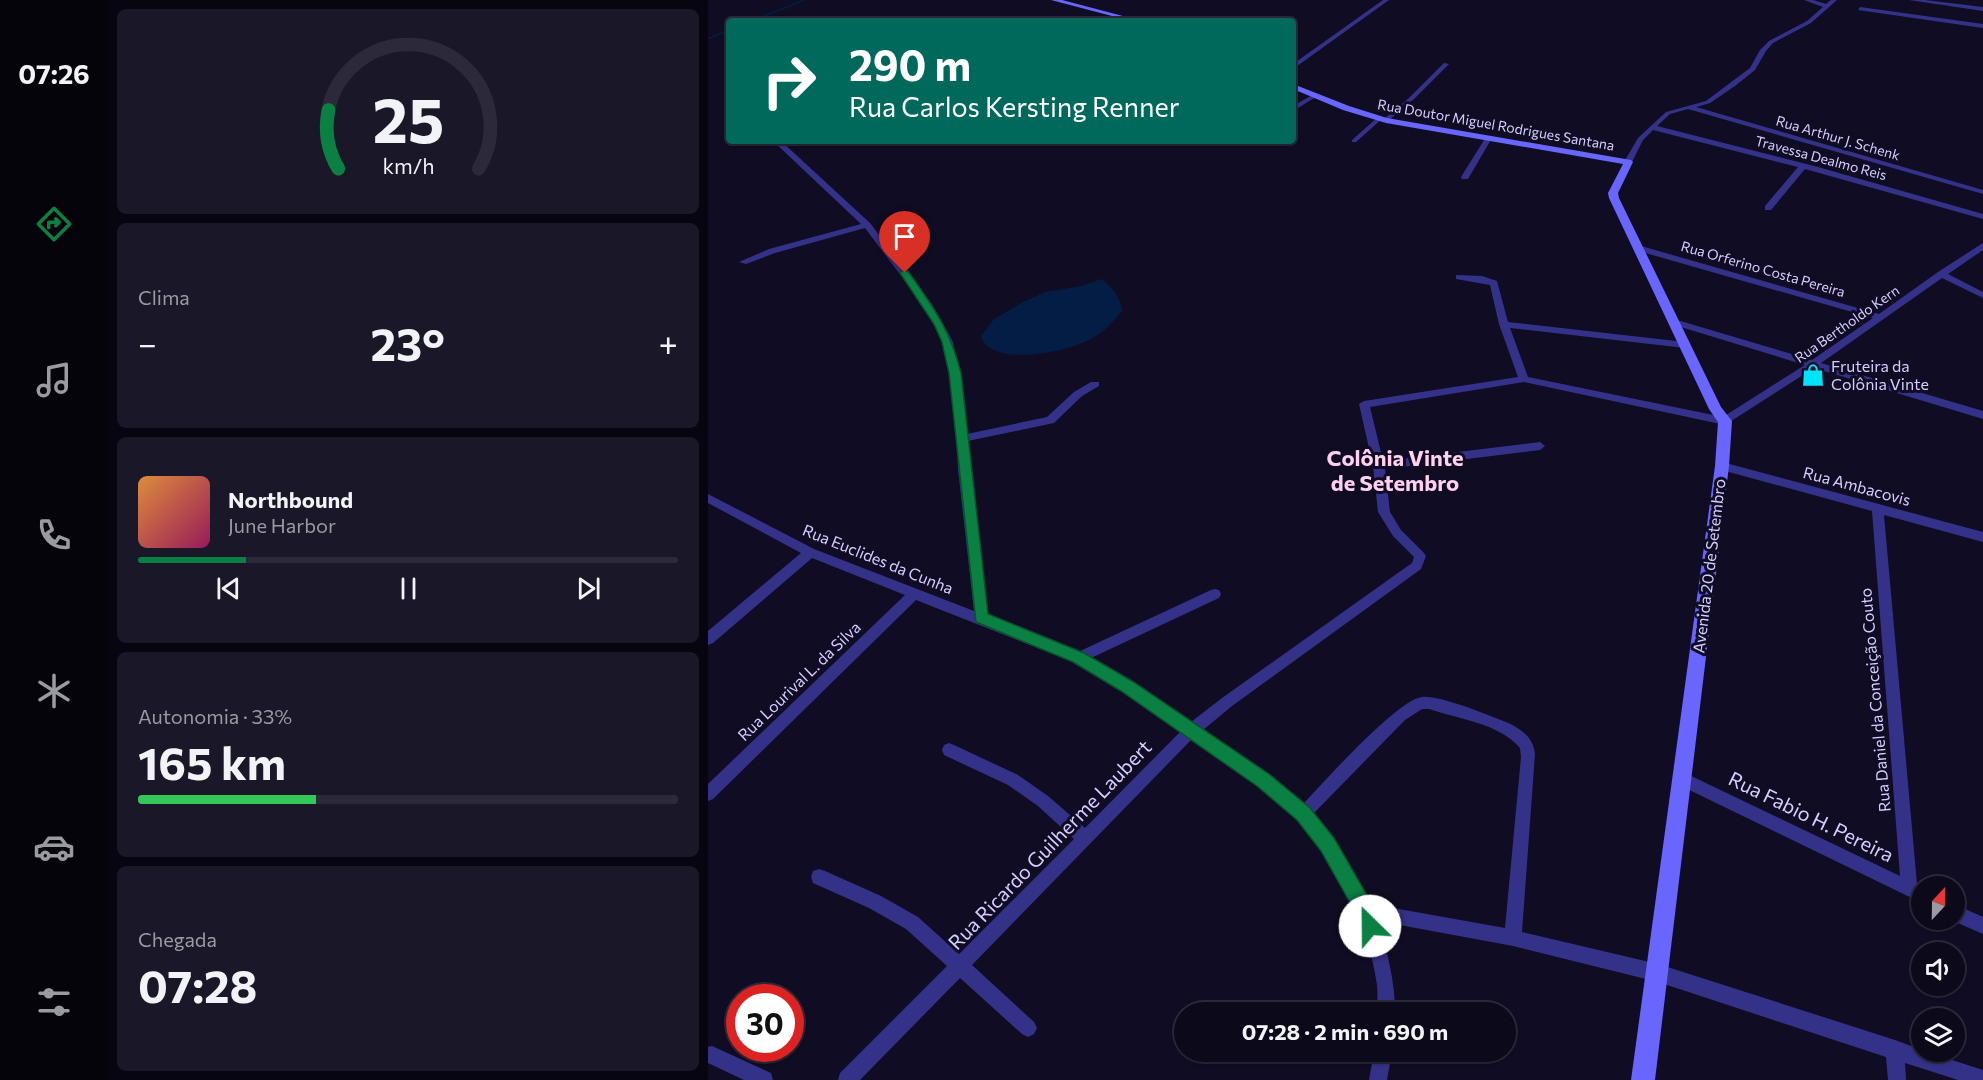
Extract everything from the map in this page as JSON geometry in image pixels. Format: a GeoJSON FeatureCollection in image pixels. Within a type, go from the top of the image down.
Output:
{"type":"FeatureCollection","features":[{"type":"Feature","properties":{"kind":"street"},"geometry":{"type":"LineString","coordinates":[[1054,0],[1127,18]]}},
{"type":"Feature","properties":{"kind":"street"},"geometry":{"type":"LineString","coordinates":[[1296,65],[1386,0]]}},
{"type":"Feature","properties":{"kind":"street"},"geometry":{"type":"LineString","coordinates":[[1807,0],[1827,6]]}},
{"type":"Feature","properties":{"kind":"street"},"geometry":{"type":"LineString","coordinates":[[1725,421],[1715,409],[1613,193],[1640,139],[1651,127],[1668,113],[1708,102],[1754,69],[1763,50],[1771,42],[1809,22],[1834,0]]}},
{"type":"Feature","properties":{"kind":"street"},"geometry":{"type":"LineString","coordinates":[[1912,0],[1983,9]]}},
{"type":"Feature","properties":{"kind":"street"},"geometry":{"type":"LineString","coordinates":[[1860,9],[1983,26]]}},
{"type":"Feature","properties":{"kind":"street"},"geometry":{"type":"LineString","coordinates":[[1354,141],[1412,98],[1446,64]]}},
{"type":"Feature","properties":{"kind":"street","name":"Rua Doutor Miguel Rodrigues Santana"},"geometry":{"type":"LineString","coordinates":[[1296,87],[1346,108],[1383,119],[1628,162]]}},
{"type":"Feature","properties":{"kind":"street"},"geometry":{"type":"LineString","coordinates":[[1296,107],[1316,95]]}},
{"type":"Feature","properties":{"kind":"street","name":"Rua Arthur J. Schenk"},"geometry":{"type":"LineString","coordinates":[[1687,107],[1983,192]]}},
{"type":"Feature","properties":{"kind":"street","name":"Travessa Dealmo Reis"},"geometry":{"type":"LineString","coordinates":[[1651,127],[1803,166],[1983,217]]}},
{"type":"Feature","properties":{"kind":"street"},"geometry":{"type":"LineString","coordinates":[[1465,177],[1488,138]]}},
{"type":"Feature","properties":{"kind":"street"},"geometry":{"type":"LineString","coordinates":[[780,144],[867,225],[940,324],[948,342],[955,373],[981,618]]}},
{"type":"Feature","properties":{"kind":"street"},"geometry":{"type":"LineString","coordinates":[[1768,208],[1803,166]]}},
{"type":"Feature","properties":{"kind":"street"},"geometry":{"type":"LineString","coordinates":[[743,262],[772,251],[867,225]]}},
{"type":"Feature","properties":{"kind":"street","name":"Rua Bertholdo Kern"},"geometry":{"type":"LineString","coordinates":[[1725,421],[1813,364],[1983,246]]}},
{"type":"Feature","properties":{"kind":"street","name":"Rua Orferino Costa Pereira"},"geometry":{"type":"LineString","coordinates":[[1638,248],[1879,317]]}},
{"type":"Feature","properties":{"kind":"street"},"geometry":{"type":"LineString","coordinates":[[1941,274],[1983,295]]}},
{"type":"Feature","properties":{"kind":"street"},"geometry":{"type":"LineString","coordinates":[[1460,277],[1482,279],[1494,283],[1504,324],[1524,379]]}},
{"type":"Feature","properties":{"kind":"street"},"geometry":{"type":"LineString","coordinates":[[1674,322],[1983,415]]}},
{"type":"Feature","properties":{"kind":"street"},"geometry":{"type":"LineString","coordinates":[[1504,324],[1685,345]]}},
{"type":"Feature","properties":{"kind":"street"},"geometry":{"type":"LineString","coordinates":[[1540,446],[1379,466],[1363,407],[1368,402],[1524,379],[1725,421]]}},
{"type":"Feature","properties":{"kind":"street"},"geometry":{"type":"LineString","coordinates":[[962,439],[1050,420],[1078,394],[1095,384]]}},
{"type":"Feature","properties":{"kind":"street","name":"Avenida 20 de Setembro"},"geometry":{"type":"LineString","coordinates":[[1643,1080],[1722,466],[1725,421]]}},
{"type":"Feature","properties":{"kind":"street","name":"Rua Ricardo Guilherme Laubert"},"geometry":{"type":"LineString","coordinates":[[847,1080],[1192,730],[1227,702],[1417,566],[1420,556],[1397,532],[1384,512],[1379,466]]}},
{"type":"Feature","properties":{"kind":"street","name":"Rua Ambacovis"},"geometry":{"type":"LineString","coordinates":[[1722,466],[1983,537]]}},
{"type":"Feature","properties":{"kind":"street","name":"Rua Euclides da Cunha"},"geometry":{"type":"LineString","coordinates":[[708,498],[810,552],[1078,658],[1127,686],[1263,780],[1303,814],[1328,844],[1366,911],[1380,957],[1386,987],[1386,1002]]}},
{"type":"Feature","properties":{"kind":"street","name":"Rua Daniel da Conceição Couto"},"geometry":{"type":"LineString","coordinates":[[1878,509],[1913,876]]}},
{"type":"Feature","properties":{"kind":"street"},"geometry":{"type":"LineString","coordinates":[[708,639],[810,552]]}},
{"type":"Feature","properties":{"kind":"street","name":"Rua Lourival L. da Silva"},"geometry":{"type":"LineString","coordinates":[[708,794],[915,593]]}},
{"type":"Feature","properties":{"kind":"street"},"geometry":{"type":"LineString","coordinates":[[1078,658],[1215,594]]}},
{"type":"Feature","properties":{"kind":"street"},"geometry":{"type":"LineString","coordinates":[[1303,814],[1400,715],[1420,703],[1429,703],[1501,727],[1516,735],[1527,746],[1528,757],[1513,938]]}},
{"type":"Feature","properties":{"kind":"street"},"geometry":{"type":"LineString","coordinates":[[949,750],[1012,780],[1043,801],[1085,839]]}},
{"type":"Feature","properties":{"kind":"street","name":"Rua Fabio H. Pereira"},"geometry":{"type":"LineString","coordinates":[[1682,779],[1911,890]]}},
{"type":"Feature","properties":{"kind":"street"},"geometry":{"type":"LineString","coordinates":[[819,877],[875,902],[912,923],[1028,1028]]}},
{"type":"Feature","properties":{"kind":"street"},"geometry":{"type":"LineString","coordinates":[[1366,911],[1513,938],[1658,973],[1983,1079]]}},
{"type":"Feature","properties":{"kind":"street"},"geometry":{"type":"LineString","coordinates":[[1965,917],[1983,926]]}},
{"type":"Feature","properties":{"kind":"street"},"geometry":{"type":"LineString","coordinates":[[1895,1049],[1897,1080]]}},
{"type":"Feature","properties":{"kind":"street"},"geometry":{"type":"LineString","coordinates":[[712,1055],[764,1080]]}},
{"type":"Feature","properties":{"kind":"street"},"geometry":{"type":"LineString","coordinates":[[1378,1080],[1381,1062]]}},
{"type":"Feature","properties":{"kind":"water"},"geometry":{"type":"Polygon","coordinates":[[[1102,279],[1120,301],[1122,311],[1102,332],[1087,341],[1046,353],[1013,355],[987,346],[981,336],[994,319],[1023,302],[1045,292],[1081,286],[1102,279]]]}},
{"type":"Feature","properties":{"kind":"waterway"},"geometry":{"type":"LineString","coordinates":[[759,18],[804,0]]}},
{"type":"Feature","properties":{"kind":"waterway"},"geometry":{"type":"LineString","coordinates":[[708,39],[726,31]]}},
{"type":"Feature","properties":{"kind":"place","name":"Fruteira da Colônia Vinte"},"geometry":{"type":"Point","coordinates":[1813,375]}},
{"type":"Feature","properties":{"kind":"district","name":"Colônia Vinte de Setembro"},"geometry":{"type":"Point","coordinates":[1395,470]}},
{"type":"Feature","properties":{"kind":"route"},"geometry":{"type":"LineString","coordinates":[[905,273],[940,324],[948,342],[955,373],[960,403],[964,469],[973,530],[981,618],[1078,658],[1127,686],[1263,780],[1303,814],[1328,844],[1366,911],[1370,926]]}}]}
